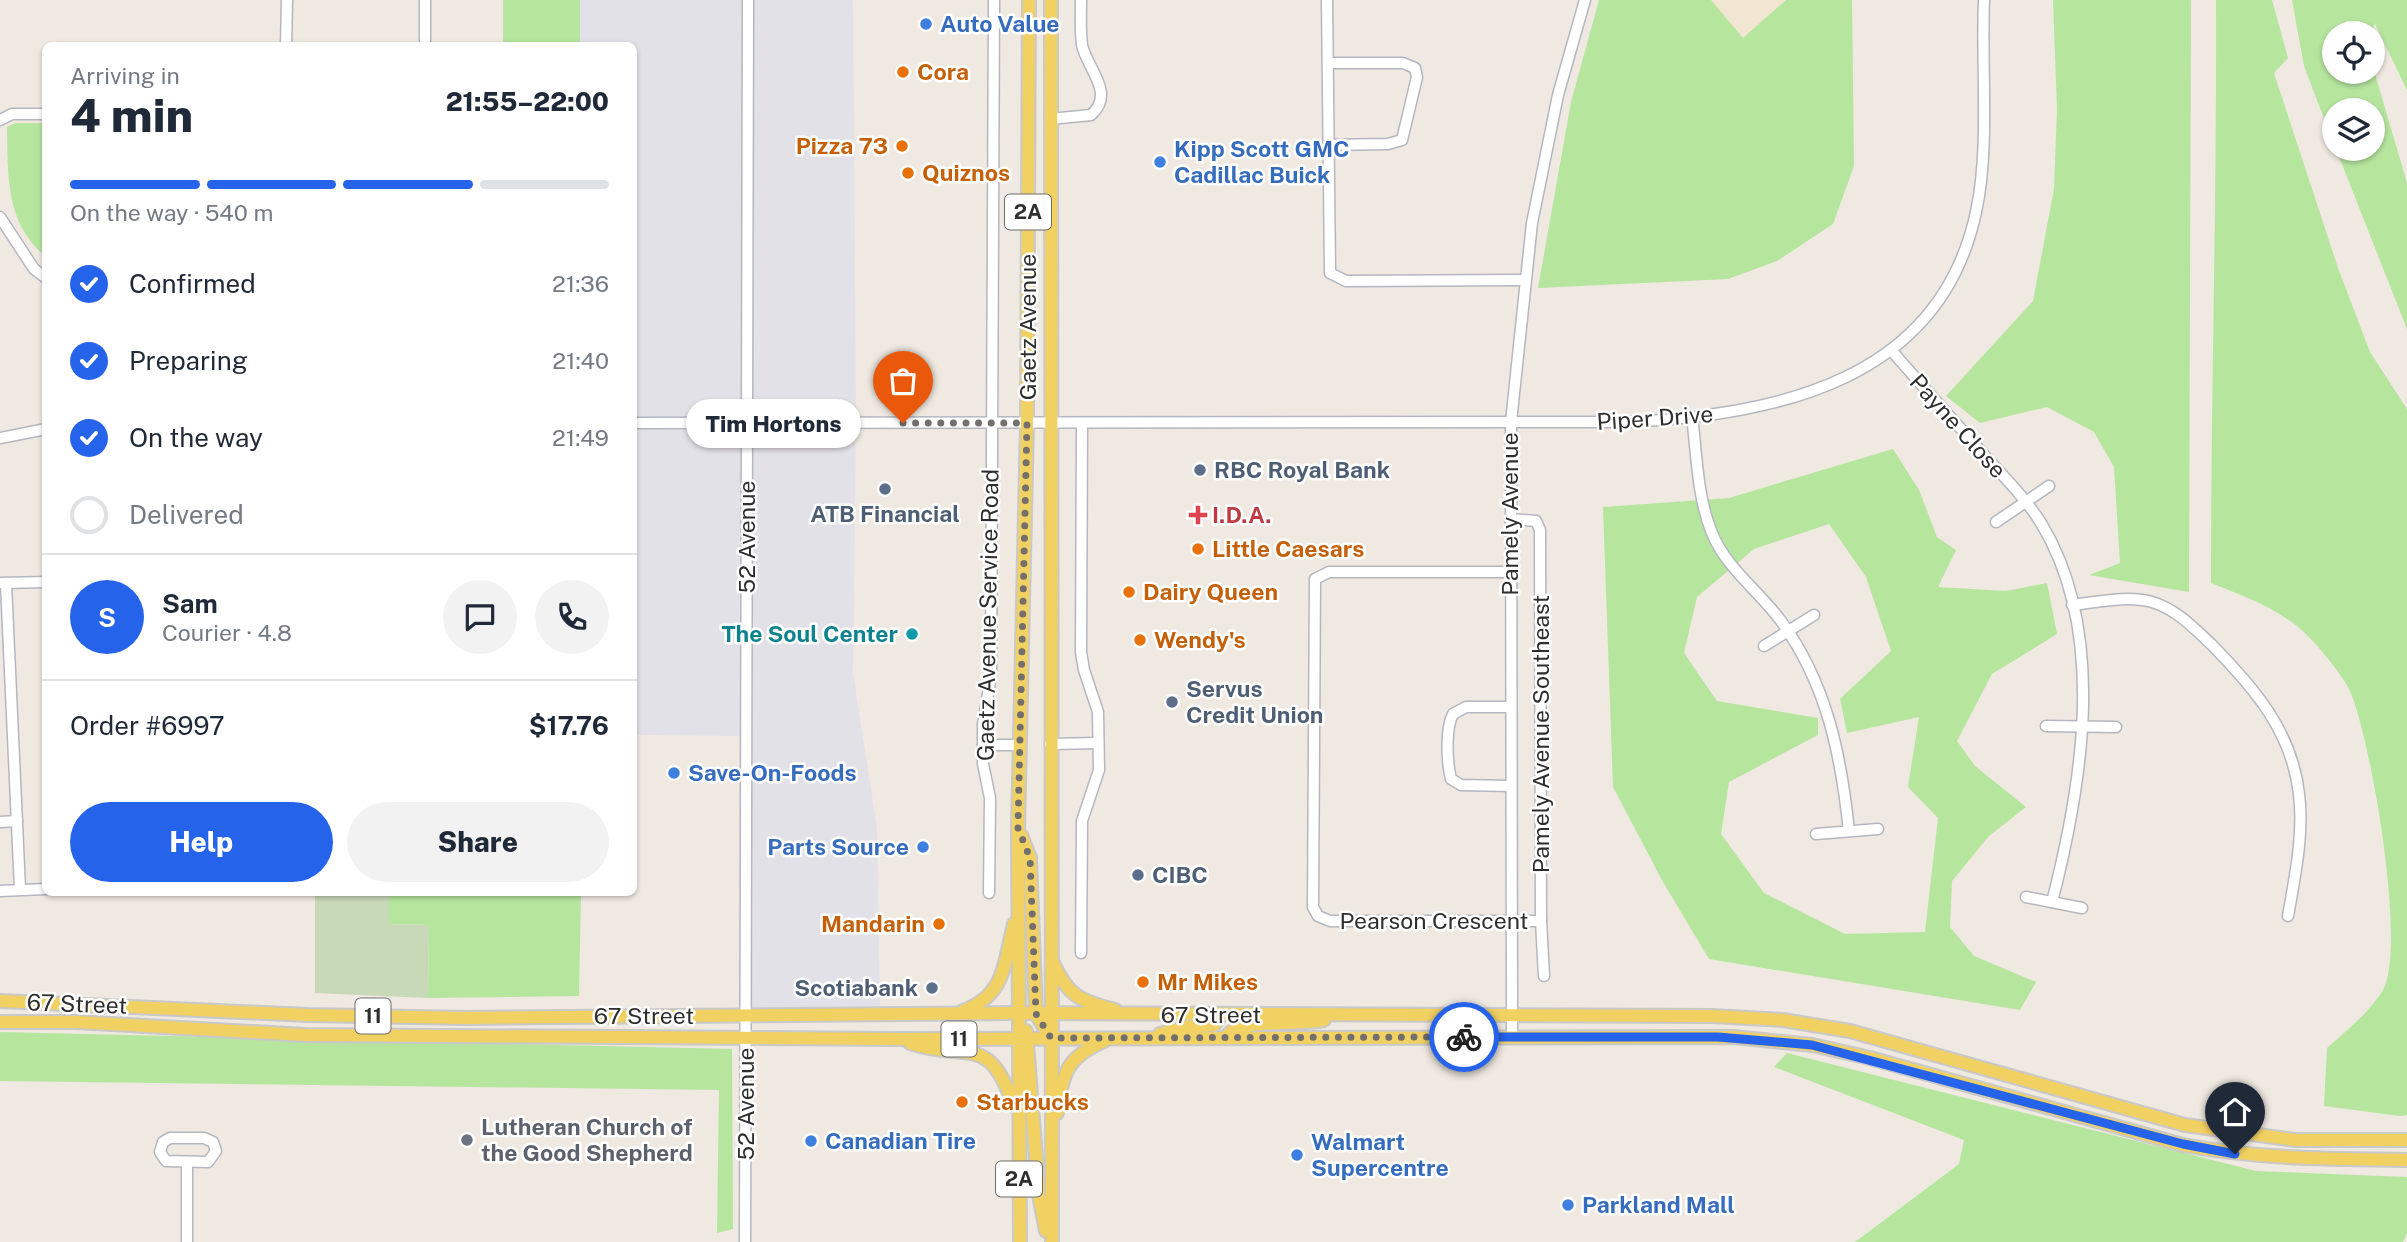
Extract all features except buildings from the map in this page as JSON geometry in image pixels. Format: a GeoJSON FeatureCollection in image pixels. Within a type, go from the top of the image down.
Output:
{"type":"FeatureCollection","features":[{"type":"Feature","properties":{"kind":"main road","name":"Gaetz Avenue"},"geometry":{"type":"LineString","coordinates":[[1017,1013],[1018,828],[1027,423],[1029,0]]}},
{"type":"Feature","properties":{"kind":"main road","name":"Gaetz Avenue"},"geometry":{"type":"LineString","coordinates":[[1050,1242],[1051,0]]}},
{"type":"Feature","properties":{"kind":"main road"},"geometry":{"type":"LineString","coordinates":[[1018,828],[1030,858],[1036,1014],[1051,1038]]}},
{"type":"Feature","properties":{"kind":"main road"},"geometry":{"type":"LineString","coordinates":[[954,1014],[981,1003],[996,989],[1019,903]]}},
{"type":"Feature","properties":{"kind":"main road"},"geometry":{"type":"LineString","coordinates":[[1051,959],[1062,984],[1079,999],[1132,1014]]}},
{"type":"Feature","properties":{"kind":"main road","name":"67 Street"},"geometry":{"type":"LineString","coordinates":[[0,1001],[321,1015],[746,1016],[1017,1013],[1712,1017],[1783,1020],[1850,1031],[2185,1125],[2295,1139],[2407,1140]]}},
{"type":"Feature","properties":{"kind":"main road"},"geometry":{"type":"LineString","coordinates":[[1017,1013],[1023,1038],[1039,1195],[1050,1242]]}},
{"type":"Feature","properties":{"kind":"main road"},"geometry":{"type":"LineString","coordinates":[[1150,1038],[1179,1028],[1214,1025],[1221,1015]]}},
{"type":"Feature","properties":{"kind":"main road"},"geometry":{"type":"LineString","coordinates":[[1226,1038],[1229,1032],[1242,1026],[1310,1024],[1341,1016]]}},
{"type":"Feature","properties":{"kind":"main road","name":"67 Street"},"geometry":{"type":"LineString","coordinates":[[0,1022],[76,1023],[305,1035],[900,1039],[1713,1036],[1812,1045],[2183,1144],[2222,1152],[2291,1159],[2407,1160]]}},
{"type":"Feature","properties":{"kind":"main road","name":"2A"},"geometry":{"type":"LineString","coordinates":[[1020,1242],[1018,1115],[1023,1038]]}},
{"type":"Feature","properties":{"kind":"main road"},"geometry":{"type":"LineString","coordinates":[[1052,1148],[1062,1085],[1070,1063],[1083,1050],[1110,1038]]}},
{"type":"Feature","properties":{"kind":"main road"},"geometry":{"type":"LineString","coordinates":[[900,1039],[934,1051],[974,1053],[992,1062],[1004,1076],[1018,1115]]}},
{"type":"Feature","properties":{"kind":"street"},"geometry":{"type":"LineString","coordinates":[[286,42],[287,0]]}},
{"type":"Feature","properties":{"kind":"street"},"geometry":{"type":"LineString","coordinates":[[425,0],[425,42]]}},
{"type":"Feature","properties":{"kind":"street","name":"52 Avenue"},"geometry":{"type":"LineString","coordinates":[[745,1242],[748,0]]}},
{"type":"Feature","properties":{"kind":"street","name":"Gaetz Avenue Service Road"},"geometry":{"type":"LineString","coordinates":[[989,894],[990,798],[983,745],[991,676],[994,0]]}},
{"type":"Feature","properties":{"kind":"street"},"geometry":{"type":"LineString","coordinates":[[1050,118],[1091,116],[1101,96],[1100,85],[1083,48],[1081,0]]}},
{"type":"Feature","properties":{"kind":"street"},"geometry":{"type":"LineString","coordinates":[[1327,0],[1328,263],[1332,276],[1346,281],[1523,280]]}},
{"type":"Feature","properties":{"kind":"street","name":"Pamely Avenue"},"geometry":{"type":"LineString","coordinates":[[1512,1036],[1511,422],[1523,280],[1543,159],[1586,0]]}},
{"type":"Feature","properties":{"kind":"street","name":"Piper Drive"},"geometry":{"type":"LineString","coordinates":[[637,423],[1630,422],[1749,409],[1825,388],[1865,369],[1891,351],[1920,323],[1944,292],[1959,265],[1974,221],[1981,168],[1984,0]]}},
{"type":"Feature","properties":{"kind":"street"},"geometry":{"type":"LineString","coordinates":[[1328,63],[1408,64],[1415,68],[1417,77],[1402,140],[1388,144],[1328,145]]}},
{"type":"Feature","properties":{"kind":"street"},"geometry":{"type":"LineString","coordinates":[[0,120],[12,114],[42,114]]}},
{"type":"Feature","properties":{"kind":"street"},"geometry":{"type":"LineString","coordinates":[[0,217],[34,269],[42,275]]}},
{"type":"Feature","properties":{"kind":"street","name":"Payne Close"},"geometry":{"type":"LineString","coordinates":[[1891,351],[2025,502],[2053,545],[2072,605],[2080,657],[2082,726],[2073,811],[2052,902]]}},
{"type":"Feature","properties":{"kind":"street"},"geometry":{"type":"LineString","coordinates":[[1692,417],[1703,503],[1712,535],[1728,561],[1788,631],[1816,683],[1833,729],[1842,765],[1849,831]]}},
{"type":"Feature","properties":{"kind":"street"},"geometry":{"type":"LineString","coordinates":[[1081,953],[1082,821],[1098,777],[1098,712],[1081,652],[1082,423]]}},
{"type":"Feature","properties":{"kind":"street"},"geometry":{"type":"LineString","coordinates":[[0,438],[42,430]]}},
{"type":"Feature","properties":{"kind":"street","name":"Payne Close"},"geometry":{"type":"LineString","coordinates":[[1996,522],[2049,486]]}},
{"type":"Feature","properties":{"kind":"street","name":"Pamely Avenue Southeast"},"geometry":{"type":"LineString","coordinates":[[1510,519],[1536,521],[1540,530],[1541,921],[1544,976]]}},
{"type":"Feature","properties":{"kind":"street","name":"Pearson Crescent"},"geometry":{"type":"LineString","coordinates":[[1510,572],[1329,572],[1315,579],[1313,907],[1318,916],[1326,920],[1541,921]]}},
{"type":"Feature","properties":{"kind":"street"},"geometry":{"type":"LineString","coordinates":[[20,889],[3,583],[42,582]]}},
{"type":"Feature","properties":{"kind":"street"},"geometry":{"type":"LineString","coordinates":[[2072,605],[2137,599],[2167,608],[2195,629],[2264,702],[2286,744],[2299,793],[2300,834],[2288,916]]}},
{"type":"Feature","properties":{"kind":"street"},"geometry":{"type":"LineString","coordinates":[[1764,646],[1814,615]]}},
{"type":"Feature","properties":{"kind":"street"},"geometry":{"type":"LineString","coordinates":[[1510,707],[1466,707],[1456,710],[1450,722],[1449,770],[1451,779],[1461,785],[1510,786]]}},
{"type":"Feature","properties":{"kind":"street"},"geometry":{"type":"LineString","coordinates":[[2046,726],[2116,727]]}},
{"type":"Feature","properties":{"kind":"street"},"geometry":{"type":"LineString","coordinates":[[1050,744],[1098,743]]}},
{"type":"Feature","properties":{"kind":"street"},"geometry":{"type":"LineString","coordinates":[[983,745],[1020,744]]}},
{"type":"Feature","properties":{"kind":"street"},"geometry":{"type":"LineString","coordinates":[[0,821],[17,821]]}},
{"type":"Feature","properties":{"kind":"street"},"geometry":{"type":"LineString","coordinates":[[1816,834],[1878,829]]}},
{"type":"Feature","properties":{"kind":"street"},"geometry":{"type":"LineString","coordinates":[[0,891],[42,889]]}},
{"type":"Feature","properties":{"kind":"street"},"geometry":{"type":"LineString","coordinates":[[2026,897],[2082,908]]}},
{"type":"Feature","properties":{"kind":"street"},"geometry":{"type":"LineString","coordinates":[[170,1138],[204,1138],[213,1142],[216,1151],[211,1159],[187,1163],[166,1161],[160,1152],[163,1142],[170,1138]]}},
{"type":"Feature","properties":{"kind":"street"},"geometry":{"type":"LineString","coordinates":[[187,1163],[187,1242]]}},
{"type":"Feature","properties":{"kind":"shaded area"},"geometry":{"type":"Polygon","coordinates":[[[580,0],[853,0],[856,423],[853,673],[877,828],[880,1015],[746,1016],[746,736],[637,735],[637,42],[580,42],[580,0]]]}},
{"type":"Feature","properties":{"kind":"shaded area"},"geometry":{"type":"Polygon","coordinates":[[[1711,0],[1786,0],[1743,39],[1711,0]]]}},
{"type":"Feature","properties":{"kind":"green space"},"geometry":{"type":"Polygon","coordinates":[[[503,0],[580,0],[580,42],[503,42],[503,0]]]}},
{"type":"Feature","properties":{"kind":"green space"},"geometry":{"type":"Polygon","coordinates":[[[1599,0],[1711,0],[1743,38],[1786,0],[1852,0],[1854,166],[1833,224],[1777,261],[1728,279],[1538,288],[1571,102],[1599,0]]]}},
{"type":"Feature","properties":{"kind":"green space"},"geometry":{"type":"Polygon","coordinates":[[[2053,0],[2191,0],[2189,592],[2089,575],[2120,563],[2114,467],[2094,432],[2047,407],[1980,423],[1946,396],[2033,301],[2054,189],[2057,109],[2053,0]]]}},
{"type":"Feature","properties":{"kind":"green space"},"geometry":{"type":"Polygon","coordinates":[[[2216,0],[2272,0],[2288,58],[2274,73],[2338,268],[2370,352],[2407,409],[2407,1115],[2324,1106],[2327,1048],[2371,1006],[2383,990],[2389,967],[2389,889],[2383,842],[2367,752],[2350,691],[2325,655],[2298,627],[2262,605],[2211,583],[2216,0]]]}},
{"type":"Feature","properties":{"kind":"green space"},"geometry":{"type":"Polygon","coordinates":[[[2292,0],[2407,0],[2407,90],[2385,45],[2385,21],[2322,21],[2322,84],[2378,84],[2382,98],[2322,98],[2322,113],[2304,66],[2292,0]]]}},
{"type":"Feature","properties":{"kind":"green space"},"geometry":{"type":"Polygon","coordinates":[[[2385,108],[2407,183],[2407,329],[2341,161],[2385,161],[2385,108]]]}},
{"type":"Feature","properties":{"kind":"green space"},"geometry":{"type":"Polygon","coordinates":[[[15,123],[42,123],[42,253],[22,229],[11,197],[7,127],[15,123]]]}},
{"type":"Feature","properties":{"kind":"green space"},"geometry":{"type":"Polygon","coordinates":[[[1893,449],[1919,490],[1937,537],[1956,550],[1938,587],[2006,591],[2047,583],[2057,634],[1992,674],[1957,741],[1975,766],[2026,807],[1989,836],[1952,881],[1950,927],[1974,956],[2036,982],[2020,1010],[1709,959],[1663,882],[1613,787],[1603,507],[1729,498],[1893,449]],[[1829,524],[1754,549],[1697,597],[1684,653],[1717,701],[1818,718],[1818,735],[1729,782],[1721,834],[1764,893],[1845,934],[1925,932],[1938,818],[1908,787],[1919,717],[1847,733],[1840,699],[1891,651],[1866,577],[1829,524]]]}},
{"type":"Feature","properties":{"kind":"green space"},"geometry":{"type":"Polygon","coordinates":[[[315,896],[389,896],[389,924],[429,925],[428,998],[315,993],[315,896]]]}},
{"type":"Feature","properties":{"kind":"green space"},"geometry":{"type":"Polygon","coordinates":[[[389,896],[581,896],[579,996],[428,998],[429,925],[389,924],[389,896]]]}},
{"type":"Feature","properties":{"kind":"green space"},"geometry":{"type":"Polygon","coordinates":[[[0,1032],[732,1049],[733,1229],[717,1233],[719,1090],[0,1081],[0,1032]]]}},
{"type":"Feature","properties":{"kind":"green space"},"geometry":{"type":"Polygon","coordinates":[[[1787,1053],[2256,1171],[2407,1177],[2407,1233],[2403,1242],[1855,1242],[1959,1164],[1964,1140],[1774,1067],[1787,1053]]]}},
{"type":"Feature","properties":{"kind":"way so far"},"geometry":{"type":"LineString","coordinates":[[903,423],[1027,423],[1018,828],[1030,858],[1036,1014],[1042,1028],[1051,1038],[1464,1037]]}},
{"type":"Feature","properties":{"kind":"place","name":"Auto Value"},"geometry":{"type":"Point","coordinates":[926,24]}},
{"type":"Feature","properties":{"kind":"place","name":"Cora"},"geometry":{"type":"Point","coordinates":[903,72]}},
{"type":"Feature","properties":{"kind":"place","name":"Pizza 73"},"geometry":{"type":"Point","coordinates":[902,146]}},
{"type":"Feature","properties":{"kind":"place","name":"Kipp Scott GMC Cadillac Buick"},"geometry":{"type":"Point","coordinates":[1160,162]}},
{"type":"Feature","properties":{"kind":"place","name":"Quiznos"},"geometry":{"type":"Point","coordinates":[908,173]}},
{"type":"Feature","properties":{"kind":"place","name":"Tim Hortons"},"geometry":{"type":"Point","coordinates":[903,423]}},
{"type":"Feature","properties":{"kind":"place","name":"RBC Royal Bank"},"geometry":{"type":"Point","coordinates":[1200,470]}},
{"type":"Feature","properties":{"kind":"place","name":"ATB Financial"},"geometry":{"type":"Point","coordinates":[885,489]}},
{"type":"Feature","properties":{"kind":"place","name":"I.D.A."},"geometry":{"type":"Point","coordinates":[1198,515]}},
{"type":"Feature","properties":{"kind":"place","name":"Little Caesars"},"geometry":{"type":"Point","coordinates":[1198,549]}},
{"type":"Feature","properties":{"kind":"place","name":"Dairy Queen"},"geometry":{"type":"Point","coordinates":[1129,592]}},
{"type":"Feature","properties":{"kind":"place","name":"The Soul Center"},"geometry":{"type":"Point","coordinates":[912,634]}},
{"type":"Feature","properties":{"kind":"place","name":"Wendy's"},"geometry":{"type":"Point","coordinates":[1140,640]}},
{"type":"Feature","properties":{"kind":"place","name":"Servus Credit Union"},"geometry":{"type":"Point","coordinates":[1172,702]}},
{"type":"Feature","properties":{"kind":"place","name":"Save-On-Foods"},"geometry":{"type":"Point","coordinates":[674,773]}},
{"type":"Feature","properties":{"kind":"place","name":"Parts Source"},"geometry":{"type":"Point","coordinates":[923,847]}},
{"type":"Feature","properties":{"kind":"place","name":"CIBC"},"geometry":{"type":"Point","coordinates":[1138,875]}},
{"type":"Feature","properties":{"kind":"place","name":"Mandarin"},"geometry":{"type":"Point","coordinates":[939,924]}},
{"type":"Feature","properties":{"kind":"place","name":"Mr Mikes"},"geometry":{"type":"Point","coordinates":[1143,982]}},
{"type":"Feature","properties":{"kind":"place","name":"Scotiabank"},"geometry":{"type":"Point","coordinates":[932,988]}},
{"type":"Feature","properties":{"kind":"place","name":"Starbucks"},"geometry":{"type":"Point","coordinates":[962,1102]}},
{"type":"Feature","properties":{"kind":"place","name":"Lutheran Church of the Good Shepherd"},"geometry":{"type":"Point","coordinates":[467,1140]}},
{"type":"Feature","properties":{"kind":"place","name":"Canadian Tire"},"geometry":{"type":"Point","coordinates":[811,1141]}},
{"type":"Feature","properties":{"kind":"place","name":"Walmart Supercentre"},"geometry":{"type":"Point","coordinates":[1297,1155]}},
{"type":"Feature","properties":{"kind":"place","name":"Parkland Mall"},"geometry":{"type":"Point","coordinates":[1568,1205]}},
{"type":"Feature","properties":{"kind":"route"},"geometry":{"type":"LineString","coordinates":[[1464,1037],[1734,1037],[1812,1045],[1919,1071],[2183,1144],[2235,1154]]}}]}
